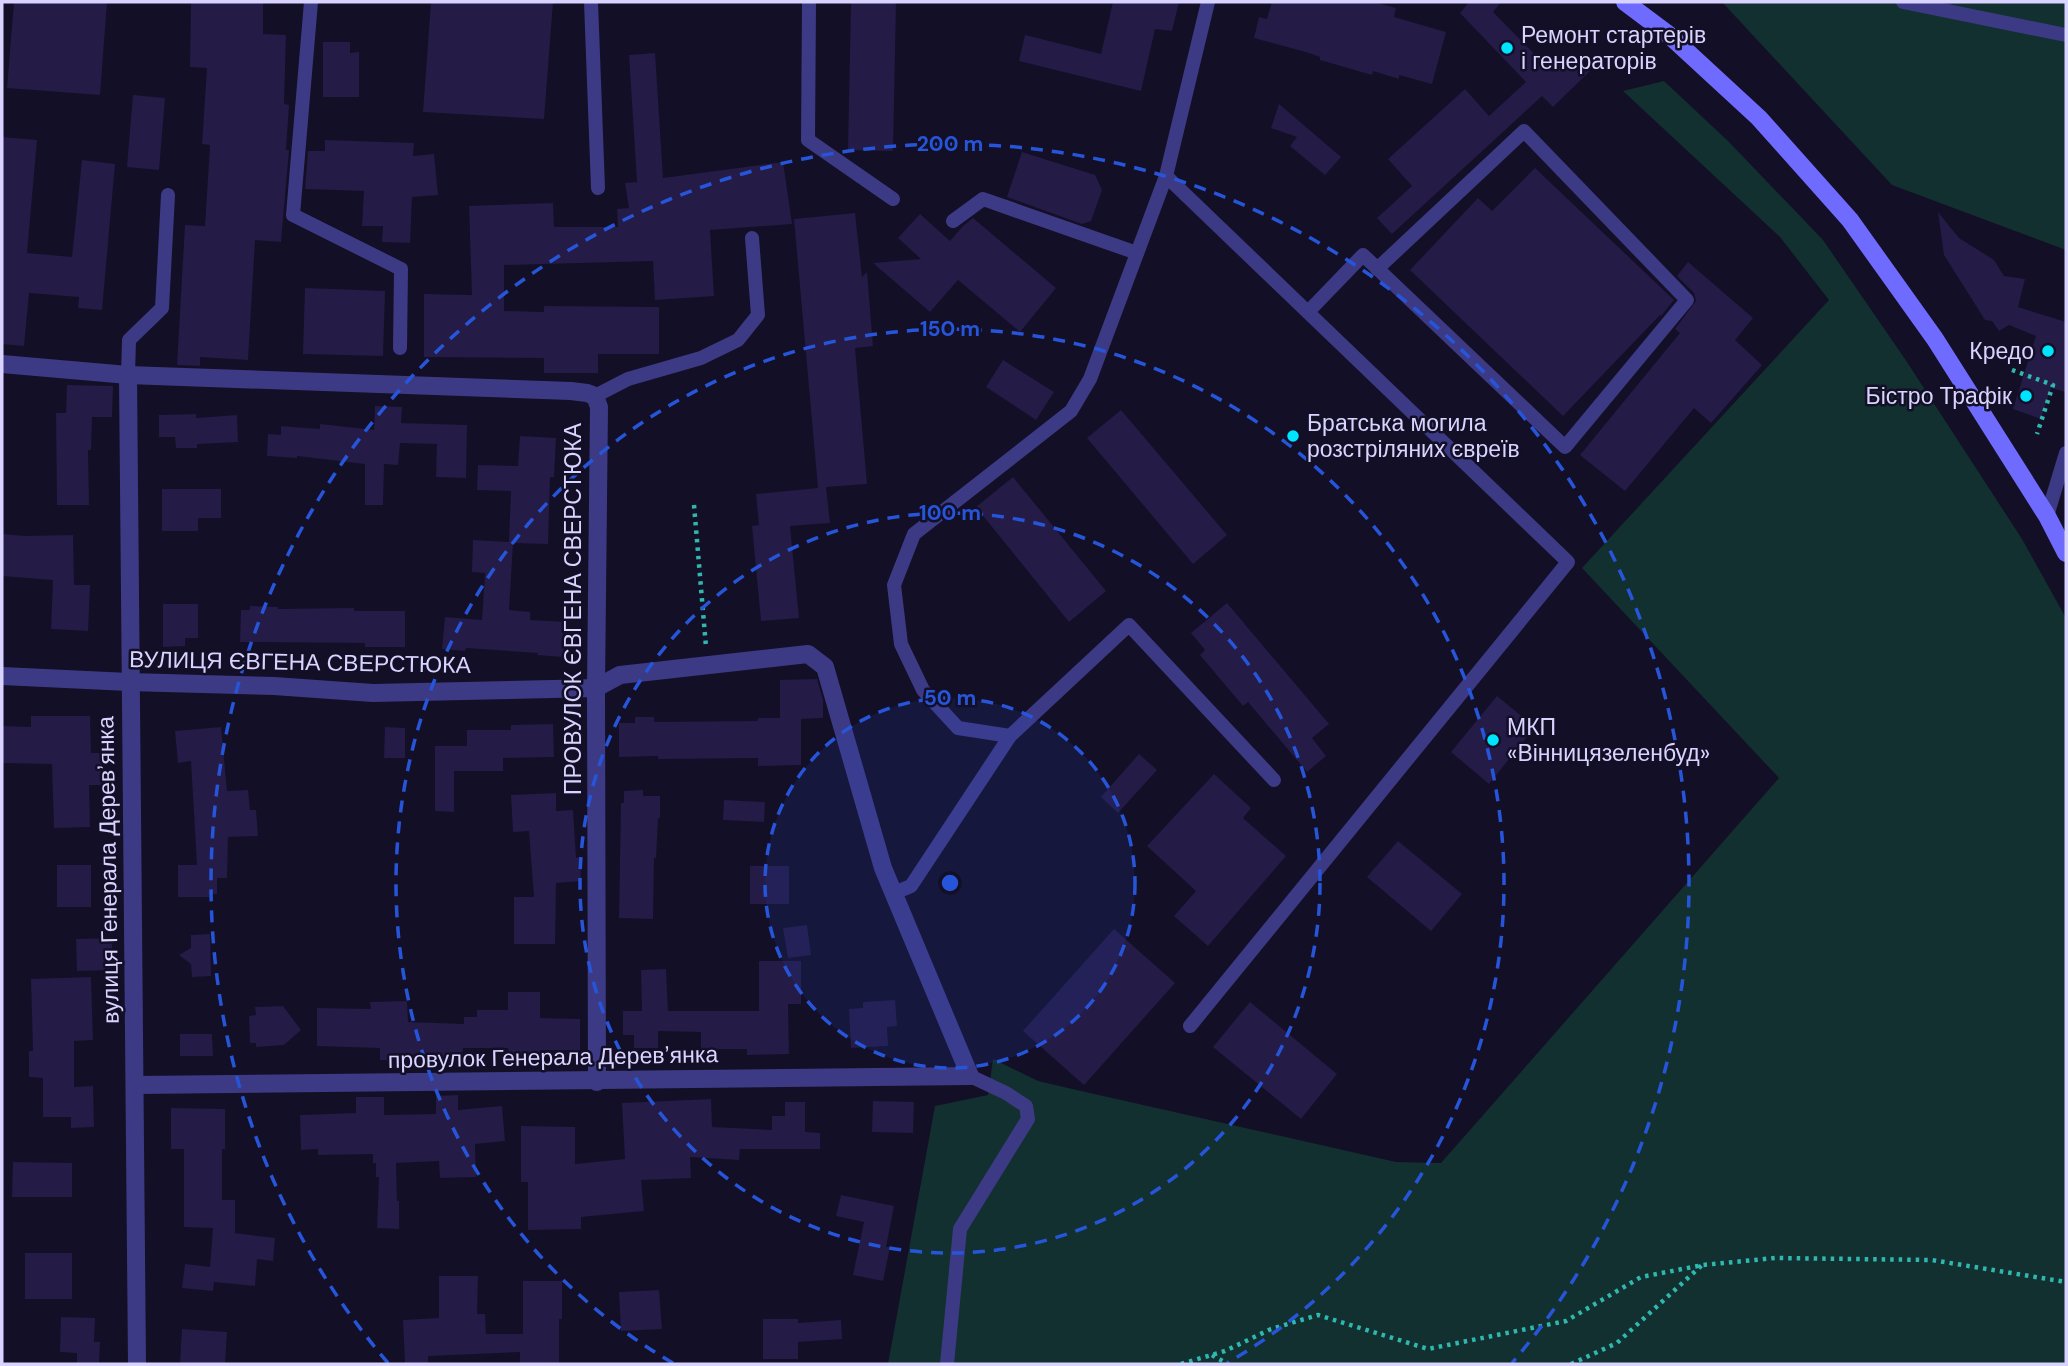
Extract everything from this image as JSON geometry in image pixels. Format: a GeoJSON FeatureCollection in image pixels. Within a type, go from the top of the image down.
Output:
{"type":"FeatureCollection","features":[{"type":"Feature","properties":{"kind":"main road"},"geometry":{"type":"LineString","coordinates":[[1625,2],[1669,35],[1759,118],[1850,220],[1934,339],[2047,516],[2066,553]]}},
{"type":"Feature","properties":{"kind":"street","name":"ПРОВУЛОК ЄВГЕНА СВЕРСТЮКА"},"geometry":{"type":"LineString","coordinates":[[2,364],[128,374],[571,391],[595,396],[599,407],[596,688],[597,1082]]}},
{"type":"Feature","properties":{"kind":"street","name":"вулиця Генерала Деревʼянка"},"geometry":{"type":"LineString","coordinates":[[128,374],[137,1364]]}},
{"type":"Feature","properties":{"kind":"street","name":"ВУЛИЦЯ ЄВГЕНА СВЕРСТЮКА"},"geometry":{"type":"LineString","coordinates":[[2,676],[274,685],[373,693],[596,688],[620,675],[808,654],[825,667],[883,868],[970,1076]]}},
{"type":"Feature","properties":{"kind":"street","name":"провулок Генерала Деревʼянка"},"geometry":{"type":"LineString","coordinates":[[136,1085],[970,1076]]}},
{"type":"Feature","properties":{"kind":"lane"},"geometry":{"type":"LineString","coordinates":[[311,2],[293,215],[401,269],[400,348]]}},
{"type":"Feature","properties":{"kind":"lane"},"geometry":{"type":"LineString","coordinates":[[591,2],[598,188]]}},
{"type":"Feature","properties":{"kind":"lane"},"geometry":{"type":"LineString","coordinates":[[809,2],[808,140],[893,200]]}},
{"type":"Feature","properties":{"kind":"lane"},"geometry":{"type":"LineString","coordinates":[[1010,736],[958,728],[923,690],[901,644],[894,585],[914,534],[1071,411],[1090,379],[1166,176],[1208,2]]}},
{"type":"Feature","properties":{"kind":"lane"},"geometry":{"type":"LineString","coordinates":[[1903,2],[2066,35]]}},
{"type":"Feature","properties":{"kind":"lane"},"geometry":{"type":"LineString","coordinates":[[1308,312],[1363,255],[1565,447],[1687,300],[1524,131],[1377,268]]}},
{"type":"Feature","properties":{"kind":"lane"},"geometry":{"type":"LineString","coordinates":[[1166,176],[1568,562],[1189,1026]]}},
{"type":"Feature","properties":{"kind":"lane"},"geometry":{"type":"LineString","coordinates":[[128,374],[129,340],[162,308],[169,195]]}},
{"type":"Feature","properties":{"kind":"lane"},"geometry":{"type":"LineString","coordinates":[[953,221],[983,199],[1138,253]]}},
{"type":"Feature","properties":{"kind":"lane"},"geometry":{"type":"LineString","coordinates":[[595,396],[628,379],[701,358],[738,340],[758,316],[752,238]]}},
{"type":"Feature","properties":{"kind":"lane"},"geometry":{"type":"LineString","coordinates":[[2047,516],[2066,453]]}},
{"type":"Feature","properties":{"kind":"lane"},"geometry":{"type":"LineString","coordinates":[[894,893],[911,886],[1010,736],[1129,625],[1274,780]]}},
{"type":"Feature","properties":{"kind":"lane"},"geometry":{"type":"LineString","coordinates":[[947,1364],[960,1229],[1028,1119],[1026,1106],[970,1076]]}},
{"type":"Feature","properties":{"kind":"path"},"geometry":{"type":"LineString","coordinates":[[2012,370],[2053,385],[2037,435]]}},
{"type":"Feature","properties":{"kind":"path"},"geometry":{"type":"LineString","coordinates":[[694,505],[708,666]]}},
{"type":"Feature","properties":{"kind":"path"},"geometry":{"type":"LineString","coordinates":[[1181,1364],[1225,1351],[1271,1329],[1318,1315],[1428,1349],[1566,1321],[1642,1277],[1703,1265],[1775,1258],[1932,1260],[2066,1282]]}},
{"type":"Feature","properties":{"kind":"path"},"geometry":{"type":"LineString","coordinates":[[1571,1364],[1618,1343],[1703,1265]]}},
{"type":"Feature","properties":{"kind":"path"},"geometry":{"type":"LineString","coordinates":[[1212,1355],[1228,1364]]}},
{"type":"Feature","properties":{"kind":"green space"},"geometry":{"type":"Polygon","coordinates":[[[1722,2],[2066,2],[2066,250],[1892,185],[1722,2]]]}},
{"type":"Feature","properties":{"kind":"green space"},"geometry":{"type":"Polygon","coordinates":[[[1664,81],[1728,141],[1823,240],[1905,359],[2022,539],[2066,618],[2066,1364],[888,1364],[935,1106],[988,1095],[993,1059],[1038,1081],[1081,1091],[1396,1162],[1441,1163],[1779,778],[1582,568],[1829,300],[1780,237],[1623,91],[1664,81]]]}},
{"type":"Feature","properties":{"kind":"building"},"geometry":{"type":"Polygon","coordinates":[[[14,2],[107,2],[100,95],[7,88],[14,2]]]}},
{"type":"Feature","properties":{"kind":"building"},"geometry":{"type":"Polygon","coordinates":[[[191,2],[263,2],[263,34],[286,35],[284,104],[289,105],[286,150],[289,150],[281,242],[255,240],[248,360],[200,357],[200,366],[177,365],[185,225],[205,226],[210,145],[202,144],[207,68],[190,67],[191,2]]]}},
{"type":"Feature","properties":{"kind":"building"},"geometry":{"type":"Polygon","coordinates":[[[431,2],[553,2],[544,119],[423,112],[431,2]]]}},
{"type":"Feature","properties":{"kind":"building"},"geometry":{"type":"Polygon","coordinates":[[[851,2],[896,2],[893,151],[848,150],[851,2]]]}},
{"type":"Feature","properties":{"kind":"building"},"geometry":{"type":"Polygon","coordinates":[[[1113,2],[1179,2],[1172,31],[1155,29],[1141,91],[1019,61],[1025,35],[1101,54],[1113,2]]]}},
{"type":"Feature","properties":{"kind":"building"},"geometry":{"type":"Polygon","coordinates":[[[1272,2],[1374,2],[1396,8],[1394,17],[1446,32],[1432,84],[1399,75],[1399,79],[1373,71],[1372,75],[1320,60],[1320,57],[1309,53],[1254,38],[1259,17],[1267,19],[1272,2]]]}},
{"type":"Feature","properties":{"kind":"building"},"geometry":{"type":"Polygon","coordinates":[[[1469,2],[1501,2],[1493,12],[1552,72],[1572,53],[1590,71],[1553,107],[1542,96],[1392,234],[1377,218],[1412,186],[1388,159],[1465,89],[1489,116],[1526,82],[1460,13],[1469,2]]]}},
{"type":"Feature","properties":{"kind":"building"},"geometry":{"type":"Polygon","coordinates":[[[323,42],[350,42],[350,53],[359,52],[359,97],[323,97],[323,42]]]}},
{"type":"Feature","properties":{"kind":"building"},"geometry":{"type":"Polygon","coordinates":[[[655,53],[663,178],[783,162],[792,224],[710,230],[714,296],[655,300],[653,261],[504,265],[504,311],[544,312],[544,306],[659,307],[659,354],[598,354],[598,373],[544,373],[544,358],[424,357],[424,294],[472,295],[469,206],[553,203],[554,227],[618,227],[617,209],[629,208],[625,183],[637,182],[629,55],[655,53]]]}},
{"type":"Feature","properties":{"kind":"building"},"geometry":{"type":"Polygon","coordinates":[[[133,95],[165,98],[159,170],[127,167],[133,95]]]}},
{"type":"Feature","properties":{"kind":"building"},"geometry":{"type":"Polygon","coordinates":[[[1279,104],[1341,157],[1325,175],[1290,146],[1297,137],[1271,128],[1279,104]]]}},
{"type":"Feature","properties":{"kind":"building"},"geometry":{"type":"Polygon","coordinates":[[[2,137],[37,140],[27,253],[72,257],[82,160],[115,164],[102,310],[78,308],[79,297],[29,293],[24,346],[2,344],[2,137]]]}},
{"type":"Feature","properties":{"kind":"building"},"geometry":{"type":"Polygon","coordinates":[[[325,140],[414,143],[413,156],[434,154],[438,195],[412,197],[410,243],[382,242],[383,226],[362,226],[364,191],[305,189],[308,151],[325,151],[325,140]]]}},
{"type":"Feature","properties":{"kind":"building"},"geometry":{"type":"Polygon","coordinates":[[[1022,152],[1095,175],[1102,190],[1091,221],[1082,224],[1007,197],[1022,152]]]}},
{"type":"Feature","properties":{"kind":"building"},"geometry":{"type":"Polygon","coordinates":[[[1535,168],[1674,300],[1563,416],[1410,270],[1478,198],[1492,211],[1535,168]]]}},
{"type":"Feature","properties":{"kind":"building"},"geometry":{"type":"Polygon","coordinates":[[[1938,212],[1959,238],[1994,260],[2004,276],[2025,279],[2018,307],[2066,322],[2066,392],[2051,388],[2041,419],[2013,409],[2036,336],[2009,325],[1999,331],[1992,321],[1985,320],[1944,255],[1938,212]]]}},
{"type":"Feature","properties":{"kind":"building"},"geometry":{"type":"Polygon","coordinates":[[[855,213],[862,277],[867,272],[873,346],[855,348],[867,484],[826,487],[830,523],[790,526],[799,618],[761,621],[752,526],[759,525],[756,494],[818,488],[794,219],[855,213]]]}},
{"type":"Feature","properties":{"kind":"building"},"geometry":{"type":"Polygon","coordinates":[[[920,214],[950,241],[973,218],[1056,288],[1020,332],[958,280],[930,312],[873,263],[921,259],[898,238],[920,214]]]}},
{"type":"Feature","properties":{"kind":"building"},"geometry":{"type":"Polygon","coordinates":[[[1688,262],[1753,318],[1735,340],[1762,365],[1711,423],[1694,408],[1625,491],[1580,455],[1680,333],[1675,329],[1696,301],[1694,293],[1677,276],[1688,262]]]}},
{"type":"Feature","properties":{"kind":"building"},"geometry":{"type":"Polygon","coordinates":[[[305,288],[385,291],[383,356],[303,354],[305,288]]]}},
{"type":"Feature","properties":{"kind":"building"},"geometry":{"type":"Polygon","coordinates":[[[1003,360],[1054,392],[1036,420],[986,387],[1003,360]]]}},
{"type":"Feature","properties":{"kind":"building"},"geometry":{"type":"Polygon","coordinates":[[[67,385],[113,386],[112,417],[92,417],[91,450],[88,450],[89,505],[57,505],[56,413],[66,413],[67,385]]]}},
{"type":"Feature","properties":{"kind":"building"},"geometry":{"type":"Polygon","coordinates":[[[375,406],[402,407],[401,423],[467,425],[466,478],[436,477],[437,444],[400,443],[398,465],[384,464],[383,505],[365,505],[365,464],[297,456],[267,456],[268,434],[281,435],[281,426],[320,429],[320,424],[374,430],[375,406]]]}},
{"type":"Feature","properties":{"kind":"building"},"geometry":{"type":"Polygon","coordinates":[[[1121,410],[1227,535],[1193,564],[1087,438],[1121,410]]]}},
{"type":"Feature","properties":{"kind":"building"},"geometry":{"type":"Polygon","coordinates":[[[196,414],[196,418],[237,415],[238,442],[176,448],[175,437],[159,437],[159,415],[196,414]]]}},
{"type":"Feature","properties":{"kind":"building"},"geometry":{"type":"Polygon","coordinates":[[[520,436],[556,438],[554,477],[550,477],[548,544],[513,543],[509,610],[530,612],[530,620],[567,622],[564,657],[466,648],[465,651],[442,649],[445,617],[482,620],[485,573],[472,572],[473,540],[509,542],[511,491],[477,490],[478,465],[518,466],[520,436]]]}},
{"type":"Feature","properties":{"kind":"building"},"geometry":{"type":"Polygon","coordinates":[[[1013,477],[1106,591],[1069,622],[976,507],[1013,477]]]}},
{"type":"Feature","properties":{"kind":"building"},"geometry":{"type":"Polygon","coordinates":[[[162,489],[221,489],[221,518],[198,518],[198,531],[162,531],[162,489]]]}},
{"type":"Feature","properties":{"kind":"building"},"geometry":{"type":"Polygon","coordinates":[[[2,534],[73,535],[74,585],[90,585],[88,631],[51,629],[53,580],[2,576],[2,534]]]}},
{"type":"Feature","properties":{"kind":"building"},"geometry":{"type":"Polygon","coordinates":[[[1227,603],[1329,724],[1312,738],[1326,756],[1307,772],[1248,702],[1243,706],[1200,655],[1205,650],[1191,633],[1227,603]]]}},
{"type":"Feature","properties":{"kind":"building"},"geometry":{"type":"Polygon","coordinates":[[[163,604],[198,604],[198,638],[185,638],[185,646],[163,647],[163,604]]]}},
{"type":"Feature","properties":{"kind":"building"},"geometry":{"type":"Polygon","coordinates":[[[250,606],[405,611],[405,647],[365,647],[365,643],[240,642],[241,610],[250,610],[250,606]]]}},
{"type":"Feature","properties":{"kind":"building"},"geometry":{"type":"Polygon","coordinates":[[[817,679],[823,700],[823,718],[801,719],[801,765],[758,766],[758,758],[619,757],[619,723],[635,723],[635,717],[654,717],[654,722],[758,721],[758,718],[780,718],[780,680],[817,679]]]}},
{"type":"Feature","properties":{"kind":"building","name":"МКП «Вінницязеленбуд»"},"geometry":{"type":"Polygon","coordinates":[[[1497,696],[1535,727],[1489,784],[1451,752],[1497,696]]]}},
{"type":"Feature","properties":{"kind":"building"},"geometry":{"type":"Polygon","coordinates":[[[31,716],[90,716],[91,753],[102,753],[102,785],[89,785],[90,827],[54,828],[52,764],[2,763],[2,726],[31,727],[31,716]]]}},
{"type":"Feature","properties":{"kind":"building"},"geometry":{"type":"Polygon","coordinates":[[[553,724],[554,757],[503,758],[503,771],[454,771],[454,812],[435,811],[435,746],[467,746],[467,730],[511,730],[511,725],[553,724]]]}},
{"type":"Feature","properties":{"kind":"building"},"geometry":{"type":"Polygon","coordinates":[[[221,727],[227,791],[248,790],[250,810],[256,810],[258,836],[228,837],[227,878],[217,878],[217,894],[209,894],[209,897],[178,897],[178,865],[197,865],[191,761],[178,763],[175,731],[221,727]]]}},
{"type":"Feature","properties":{"kind":"building"},"geometry":{"type":"Polygon","coordinates":[[[385,727],[405,728],[405,758],[384,758],[385,727]]]}},
{"type":"Feature","properties":{"kind":"building"},"geometry":{"type":"Polygon","coordinates":[[[1139,754],[1157,770],[1118,813],[1101,797],[1139,754]]]}},
{"type":"Feature","properties":{"kind":"building"},"geometry":{"type":"Polygon","coordinates":[[[1214,774],[1251,808],[1243,818],[1286,856],[1208,946],[1174,916],[1196,891],[1147,846],[1214,774]]]}},
{"type":"Feature","properties":{"kind":"building"},"geometry":{"type":"Polygon","coordinates":[[[643,790],[643,796],[660,796],[660,818],[654,858],[653,919],[619,918],[621,803],[624,803],[624,791],[643,790]]]}},
{"type":"Feature","properties":{"kind":"building"},"geometry":{"type":"Polygon","coordinates":[[[556,793],[556,811],[573,810],[576,858],[580,857],[581,881],[556,883],[555,944],[514,944],[514,897],[534,897],[529,831],[513,832],[511,795],[556,793]]]}},
{"type":"Feature","properties":{"kind":"building"},"geometry":{"type":"Polygon","coordinates":[[[724,800],[765,802],[764,822],[723,820],[724,800]]]}},
{"type":"Feature","properties":{"kind":"building"},"geometry":{"type":"Polygon","coordinates":[[[1398,841],[1462,894],[1431,931],[1367,877],[1398,841]]]}},
{"type":"Feature","properties":{"kind":"building"},"geometry":{"type":"Polygon","coordinates":[[[57,865],[91,865],[91,907],[57,907],[57,865]]]}},
{"type":"Feature","properties":{"kind":"building"},"geometry":{"type":"Polygon","coordinates":[[[750,866],[789,866],[789,904],[750,904],[750,866]]]}},
{"type":"Feature","properties":{"kind":"building"},"geometry":{"type":"Polygon","coordinates":[[[807,925],[811,955],[788,958],[783,928],[807,925]]]}},
{"type":"Feature","properties":{"kind":"building"},"geometry":{"type":"Polygon","coordinates":[[[1114,929],[1175,983],[1084,1085],[1023,1031],[1114,929]]]}},
{"type":"Feature","properties":{"kind":"building"},"geometry":{"type":"Polygon","coordinates":[[[210,934],[211,976],[192,977],[191,964],[179,955],[191,948],[191,935],[210,934]]]}},
{"type":"Feature","properties":{"kind":"building"},"geometry":{"type":"Polygon","coordinates":[[[112,938],[112,970],[77,971],[76,939],[112,938]]]}},
{"type":"Feature","properties":{"kind":"building"},"geometry":{"type":"Polygon","coordinates":[[[759,961],[801,961],[801,1004],[788,1004],[789,1054],[747,1055],[747,1049],[701,1049],[701,1032],[658,1031],[658,1048],[634,1048],[634,1035],[623,1035],[623,1011],[642,1011],[641,970],[666,969],[668,1011],[759,1011],[759,961]]]}},
{"type":"Feature","properties":{"kind":"building"},"geometry":{"type":"Polygon","coordinates":[[[91,977],[93,1040],[74,1041],[74,1087],[93,1086],[94,1127],[71,1128],[71,1117],[43,1117],[43,1078],[29,1077],[29,1051],[33,1051],[31,979],[91,977]]]}},
{"type":"Feature","properties":{"kind":"building"},"geometry":{"type":"Polygon","coordinates":[[[508,992],[540,992],[540,1018],[580,1019],[580,1050],[540,1050],[540,1057],[509,1057],[508,1048],[463,1048],[462,1060],[380,1060],[380,1048],[317,1046],[317,1008],[371,1009],[370,1002],[407,1001],[408,1022],[464,1024],[464,1017],[477,1017],[477,1010],[508,1010],[508,992]]]}},
{"type":"Feature","properties":{"kind":"building"},"geometry":{"type":"Polygon","coordinates":[[[895,1000],[897,1026],[887,1027],[888,1046],[851,1048],[849,1009],[863,1008],[863,1002],[895,1000]]]}},
{"type":"Feature","properties":{"kind":"building"},"geometry":{"type":"Polygon","coordinates":[[[1250,1002],[1337,1074],[1301,1119],[1213,1047],[1250,1002]]]}},
{"type":"Feature","properties":{"kind":"building"},"geometry":{"type":"Polygon","coordinates":[[[283,1006],[301,1030],[284,1045],[256,1047],[256,1043],[250,1043],[249,1016],[256,1015],[255,1007],[283,1006]]]}},
{"type":"Feature","properties":{"kind":"building"},"geometry":{"type":"Polygon","coordinates":[[[180,1034],[212,1034],[213,1056],[180,1056],[180,1034]]]}},
{"type":"Feature","properties":{"kind":"building"},"geometry":{"type":"Polygon","coordinates":[[[458,1095],[458,1110],[502,1106],[505,1141],[475,1144],[476,1177],[440,1178],[439,1161],[396,1163],[399,1229],[377,1228],[379,1177],[376,1177],[373,1154],[318,1155],[318,1149],[301,1150],[300,1115],[356,1113],[356,1097],[384,1097],[384,1115],[436,1114],[436,1096],[458,1095]]]}},
{"type":"Feature","properties":{"kind":"building"},"geometry":{"type":"Polygon","coordinates":[[[711,1099],[712,1127],[772,1130],[772,1116],[785,1116],[785,1102],[805,1102],[805,1132],[820,1133],[820,1149],[740,1149],[739,1160],[690,1157],[691,1178],[641,1180],[644,1211],[581,1217],[581,1229],[528,1230],[528,1182],[521,1182],[521,1126],[575,1127],[575,1164],[625,1159],[622,1103],[711,1099]]]}},
{"type":"Feature","properties":{"kind":"building"},"geometry":{"type":"Polygon","coordinates":[[[873,1101],[914,1102],[913,1133],[872,1132],[873,1101]]]}},
{"type":"Feature","properties":{"kind":"building"},"geometry":{"type":"Polygon","coordinates":[[[171,1108],[225,1109],[222,1200],[235,1200],[235,1233],[275,1238],[273,1261],[257,1259],[255,1286],[214,1282],[213,1291],[182,1288],[185,1264],[210,1267],[213,1228],[184,1227],[184,1149],[171,1149],[171,1108]]]}},
{"type":"Feature","properties":{"kind":"building"},"geometry":{"type":"Polygon","coordinates":[[[13,1162],[72,1163],[72,1197],[12,1197],[13,1162]]]}},
{"type":"Feature","properties":{"kind":"building"},"geometry":{"type":"Polygon","coordinates":[[[841,1195],[894,1206],[883,1281],[853,1275],[864,1222],[836,1216],[841,1195]]]}},
{"type":"Feature","properties":{"kind":"building"},"geometry":{"type":"Polygon","coordinates":[[[25,1253],[72,1253],[72,1299],[25,1299],[25,1253]]]}},
{"type":"Feature","properties":{"kind":"building"},"geometry":{"type":"Polygon","coordinates":[[[439,1276],[478,1276],[477,1314],[485,1314],[486,1334],[523,1334],[523,1281],[562,1281],[559,1364],[520,1364],[520,1352],[428,1356],[428,1364],[405,1364],[403,1320],[439,1318],[439,1276]]]}},
{"type":"Feature","properties":{"kind":"building"},"geometry":{"type":"Polygon","coordinates":[[[659,1290],[662,1329],[621,1331],[619,1292],[659,1290]]]}},
{"type":"Feature","properties":{"kind":"building"},"geometry":{"type":"Polygon","coordinates":[[[61,1317],[95,1318],[94,1342],[100,1342],[99,1364],[77,1364],[77,1353],[60,1352],[61,1317]]]}},
{"type":"Feature","properties":{"kind":"building"},"geometry":{"type":"Polygon","coordinates":[[[763,1319],[798,1319],[798,1323],[841,1320],[842,1339],[798,1342],[798,1359],[763,1359],[763,1319]]]}},
{"type":"Feature","properties":{"kind":"building"},"geometry":{"type":"Polygon","coordinates":[[[182,1329],[227,1332],[225,1364],[180,1364],[182,1329]]]}},
{"type":"Feature","properties":{"kind":"place","name":"Ремонт стартерів і генераторів"},"geometry":{"type":"Point","coordinates":[1507,48]}},
{"type":"Feature","properties":{"kind":"place","name":"Кредо"},"geometry":{"type":"Point","coordinates":[2048,351]}},
{"type":"Feature","properties":{"kind":"place","name":"Бістро Трафік"},"geometry":{"type":"Point","coordinates":[2026,396]}},
{"type":"Feature","properties":{"kind":"place","name":"Братська могила розстріляних євреїв"},"geometry":{"type":"Point","coordinates":[1293,436]}},
{"type":"Feature","properties":{"kind":"place","name":"МКП «Вінницязеленбуд»"},"geometry":{"type":"Point","coordinates":[1493,740]}}]}
